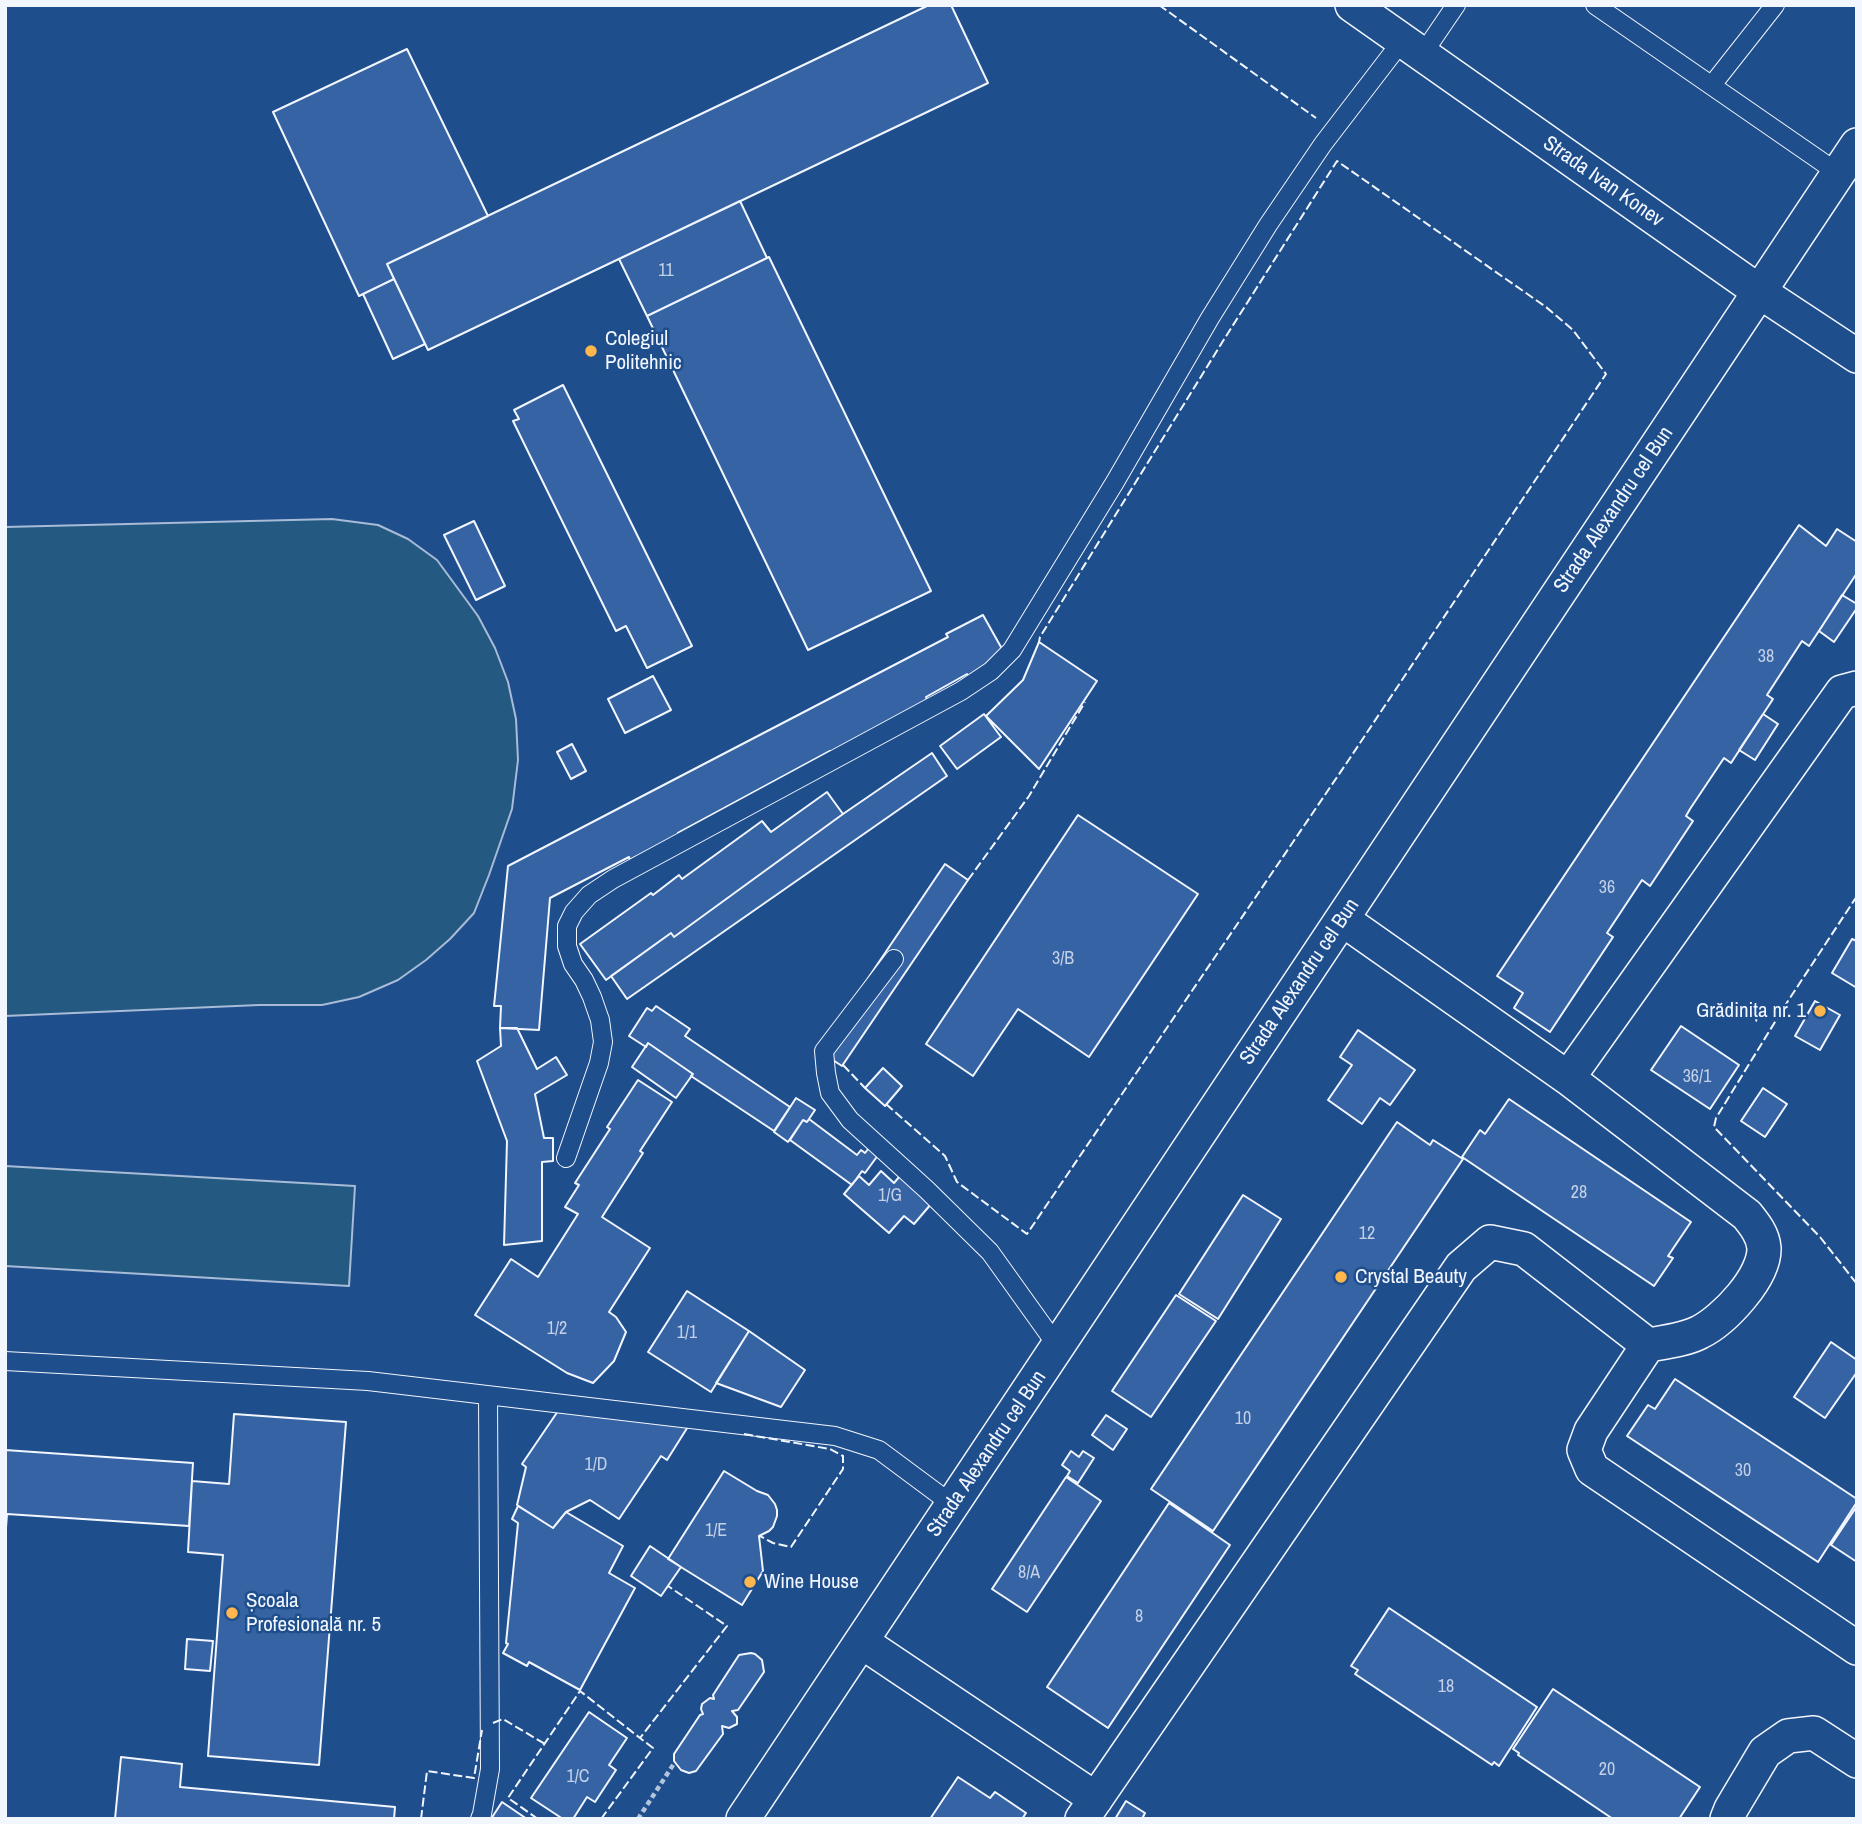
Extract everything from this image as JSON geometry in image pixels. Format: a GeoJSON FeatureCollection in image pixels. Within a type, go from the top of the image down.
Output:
{"type":"FeatureCollection","features":[{"type":"Feature","properties":{"kind":"street","name":"Strada Ivan Konev"},"geometry":{"type":"LineString","coordinates":[[1352,5],[1760,292],[1857,356]]}},
{"type":"Feature","properties":{"kind":"street","name":"Strada Alexandru cel Bun"},"geometry":{"type":"LineString","coordinates":[[743,1819],[1857,145]]}},
{"type":"Feature","properties":{"kind":"street"},"geometry":{"type":"LineString","coordinates":[[1568,1079],[1842,692],[1857,688]]}},
{"type":"Feature","properties":{"kind":"street"},"geometry":{"type":"LineString","coordinates":[[1342,919],[1568,1079],[1746,1216],[1756,1227],[1763,1239],[1764,1252],[1753,1281],[1742,1296],[1719,1320],[1699,1333],[1648,1345],[1591,1431],[1584,1450],[1592,1469],[1857,1648]]}},
{"type":"Feature","properties":{"kind":"street"},"geometry":{"type":"LineString","coordinates":[[862,1642],[1089,1809],[1461,1267],[1490,1241],[1524,1249],[1648,1345]]}},
{"type":"Feature","properties":{"kind":"street"},"geometry":{"type":"LineString","coordinates":[[1727,1819],[1765,1752],[1788,1736],[1814,1733],[1857,1761]]}},
{"type":"Feature","properties":{"kind":"lane"},"geometry":{"type":"LineString","coordinates":[[566,1158],[599,1063],[603,1042],[600,1020],[592,997],[573,964],[567,946],[567,926],[574,912],[589,895],[613,879],[961,691],[991,671],[1012,650],[1115,482],[1210,318],[1323,144],[1455,5]]}},
{"type":"Feature","properties":{"kind":"lane"},"geometry":{"type":"LineString","coordinates":[[1595,5],[1838,173]]}},
{"type":"Feature","properties":{"kind":"lane"},"geometry":{"type":"LineString","coordinates":[[1712,85],[1775,5]]}},
{"type":"Feature","properties":{"kind":"lane"},"geometry":{"type":"LineString","coordinates":[[894,959],[824,1051],[830,1093],[850,1120],[927,1189],[990,1252],[1058,1347]]}},
{"type":"Feature","properties":{"kind":"lane"},"geometry":{"type":"LineString","coordinates":[[5,1361],[368,1381],[835,1436],[879,1450],[953,1505]]}},
{"type":"Feature","properties":{"kind":"lane"},"geometry":{"type":"LineString","coordinates":[[480,1819],[490,1769],[488,1395]]}},
{"type":"Feature","properties":{"kind":"path"},"geometry":{"type":"LineString","coordinates":[[638,1819],[675,1762]]}},
{"type":"Feature","properties":{"kind":"shaded area"},"geometry":{"type":"Polygon","coordinates":[[[332,519],[378,525],[408,539],[437,560],[478,616],[495,648],[508,682],[516,719],[518,760],[512,809],[474,913],[426,960],[398,980],[359,997],[322,1005],[259,1005],[5,1016],[5,527],[332,519]]]}},
{"type":"Feature","properties":{"kind":"shaded area"},"geometry":{"type":"Polygon","coordinates":[[[5,1166],[355,1186],[349,1286],[5,1266],[5,1166]]]}},
{"type":"Feature","properties":{"kind":"building"},"geometry":{"type":"Polygon","coordinates":[[[929,5],[951,5],[988,83],[428,350],[387,264],[929,5]]]}},
{"type":"Feature","properties":{"kind":"building"},"geometry":{"type":"Polygon","coordinates":[[[407,49],[488,216],[387,264],[394,279],[359,296],[273,112],[407,49]]]}},
{"type":"Feature","properties":{"kind":"building"},"geometry":{"type":"Polygon","coordinates":[[[740,201],[767,258],[647,316],[619,259],[740,201]]]}},
{"type":"Feature","properties":{"kind":"building"},"geometry":{"type":"Polygon","coordinates":[[[769,257],[931,591],[808,650],[647,316],[769,257]]]}},
{"type":"Feature","properties":{"kind":"building"},"geometry":{"type":"Polygon","coordinates":[[[394,279],[425,344],[393,359],[363,294],[394,279]]]}},
{"type":"Feature","properties":{"kind":"building"},"geometry":{"type":"Polygon","coordinates":[[[563,385],[692,646],[647,668],[626,626],[616,631],[513,421],[519,419],[514,410],[563,385]]]}},
{"type":"Feature","properties":{"kind":"building"},"geometry":{"type":"Polygon","coordinates":[[[474,521],[505,586],[476,600],[444,535],[474,521]]]}},
{"type":"Feature","properties":{"kind":"building"},"geometry":{"type":"Polygon","coordinates":[[[1799,525],[1826,546],[1837,529],[1857,542],[1857,573],[1809,646],[1802,641],[1767,695],[1773,699],[1731,763],[1724,758],[1690,809],[1686,816],[1693,821],[1650,886],[1642,880],[1607,933],[1613,937],[1550,1032],[1514,1008],[1523,993],[1497,976],[1799,525]]]}},
{"type":"Feature","properties":{"kind":"building"},"geometry":{"type":"Polygon","coordinates":[[[1842,595],[1857,604],[1857,608],[1834,642],[1819,631],[1842,595]]]}},
{"type":"Feature","properties":{"kind":"building"},"geometry":{"type":"Polygon","coordinates":[[[983,615],[1006,656],[926,697],[928,701],[832,755],[830,751],[678,833],[679,835],[630,860],[629,857],[550,898],[539,1030],[500,1028],[501,1006],[494,1006],[508,866],[948,637],[946,634],[983,615]]]}},
{"type":"Feature","properties":{"kind":"building"},"geometry":{"type":"Polygon","coordinates":[[[1039,642],[1097,681],[1039,769],[986,716],[1023,680],[1039,642]]]}},
{"type":"Feature","properties":{"kind":"building"},"geometry":{"type":"Polygon","coordinates":[[[653,676],[671,710],[625,733],[608,699],[653,676]]]}},
{"type":"Feature","properties":{"kind":"building"},"geometry":{"type":"Polygon","coordinates":[[[984,714],[1001,737],[957,769],[940,746],[984,714]]]}},
{"type":"Feature","properties":{"kind":"building"},"geometry":{"type":"Polygon","coordinates":[[[1763,714],[1778,724],[1755,760],[1739,750],[1763,714]]]}},
{"type":"Feature","properties":{"kind":"building"},"geometry":{"type":"Polygon","coordinates":[[[572,744],[586,771],[571,779],[557,752],[572,744]]]}},
{"type":"Feature","properties":{"kind":"building"},"geometry":{"type":"Polygon","coordinates":[[[932,753],[947,776],[627,999],[611,976],[671,933],[674,937],[932,753]]]}},
{"type":"Feature","properties":{"kind":"building"},"geometry":{"type":"Polygon","coordinates":[[[827,792],[843,814],[674,937],[671,933],[606,980],[580,944],[679,875],[682,879],[762,821],[771,832],[827,792]]]}},
{"type":"Feature","properties":{"kind":"building"},"geometry":{"type":"Polygon","coordinates":[[[1078,815],[1198,894],[1089,1057],[1018,1009],[973,1076],[926,1044],[1078,815]]]}},
{"type":"Feature","properties":{"kind":"building"},"geometry":{"type":"Polygon","coordinates":[[[945,864],[968,880],[842,1066],[819,1051],[945,864]]]}},
{"type":"Feature","properties":{"kind":"building"},"geometry":{"type":"Polygon","coordinates":[[[1852,939],[1857,941],[1857,988],[1832,973],[1852,939]]]}},
{"type":"Feature","properties":{"kind":"building"},"geometry":{"type":"Polygon","coordinates":[[[1815,1001],[1840,1015],[1820,1050],[1795,1036],[1815,1001]]]}},
{"type":"Feature","properties":{"kind":"building"},"geometry":{"type":"Polygon","coordinates":[[[656,1006],[690,1029],[685,1036],[790,1107],[774,1131],[691,1076],[693,1074],[648,1043],[646,1047],[629,1036],[647,1008],[652,1011],[656,1006]]]}},
{"type":"Feature","properties":{"kind":"building"},"geometry":{"type":"Polygon","coordinates":[[[1681,1026],[1739,1065],[1710,1109],[1651,1070],[1681,1026]]]}},
{"type":"Feature","properties":{"kind":"building"},"geometry":{"type":"Polygon","coordinates":[[[500,1028],[517,1028],[537,1069],[556,1057],[567,1075],[535,1094],[544,1138],[553,1138],[553,1161],[542,1162],[542,1241],[504,1245],[507,1141],[477,1061],[501,1046],[500,1028]]]}},
{"type":"Feature","properties":{"kind":"building"},"geometry":{"type":"Polygon","coordinates":[[[1358,1030],[1415,1070],[1390,1105],[1380,1098],[1362,1124],[1328,1100],[1352,1065],[1340,1057],[1358,1030]]]}},
{"type":"Feature","properties":{"kind":"building"},"geometry":{"type":"Polygon","coordinates":[[[648,1043],[693,1074],[676,1098],[632,1067],[648,1043]]]}},
{"type":"Feature","properties":{"kind":"building"},"geometry":{"type":"Polygon","coordinates":[[[883,1068],[902,1086],[885,1106],[865,1088],[883,1068]]]}},
{"type":"Feature","properties":{"kind":"building"},"geometry":{"type":"Polygon","coordinates":[[[638,1080],[672,1102],[602,1217],[650,1248],[609,1312],[626,1332],[614,1361],[593,1383],[567,1373],[475,1315],[511,1259],[538,1277],[578,1214],[565,1207],[579,1185],[575,1183],[638,1080]]]}},
{"type":"Feature","properties":{"kind":"building"},"geometry":{"type":"Polygon","coordinates":[[[1763,1088],[1787,1104],[1765,1137],[1741,1121],[1763,1088]]]}},
{"type":"Feature","properties":{"kind":"building"},"geometry":{"type":"Polygon","coordinates":[[[796,1098],[815,1110],[807,1122],[803,1120],[788,1142],[774,1132],[796,1098]]]}},
{"type":"Feature","properties":{"kind":"building"},"geometry":{"type":"Polygon","coordinates":[[[1509,1099],[1691,1222],[1668,1256],[1673,1258],[1654,1286],[1462,1157],[1480,1130],[1485,1134],[1509,1099]]]}},
{"type":"Feature","properties":{"kind":"building"},"geometry":{"type":"Polygon","coordinates":[[[809,1119],[857,1155],[861,1150],[865,1153],[875,1140],[884,1147],[865,1173],[862,1171],[852,1185],[790,1140],[803,1120],[807,1122],[809,1119]]]}},
{"type":"Feature","properties":{"kind":"building"},"geometry":{"type":"Polygon","coordinates":[[[1397,1122],[1430,1145],[1433,1140],[1463,1159],[1213,1531],[1151,1489],[1397,1122]]]}},
{"type":"Feature","properties":{"kind":"building"},"geometry":{"type":"Polygon","coordinates":[[[905,1170],[937,1197],[914,1224],[904,1216],[889,1233],[844,1194],[859,1176],[869,1185],[881,1171],[894,1183],[905,1170]]]}},
{"type":"Feature","properties":{"kind":"building"},"geometry":{"type":"Polygon","coordinates":[[[1243,1195],[1281,1219],[1218,1319],[1179,1294],[1243,1195]]]}},
{"type":"Feature","properties":{"kind":"building"},"geometry":{"type":"Polygon","coordinates":[[[687,1291],[749,1331],[711,1392],[648,1352],[687,1291]]]}},
{"type":"Feature","properties":{"kind":"building"},"geometry":{"type":"Polygon","coordinates":[[[1176,1295],[1216,1321],[1151,1417],[1112,1391],[1176,1295]]]}},
{"type":"Feature","properties":{"kind":"building"},"geometry":{"type":"Polygon","coordinates":[[[749,1331],[805,1370],[781,1407],[716,1383],[749,1331]]]}},
{"type":"Feature","properties":{"kind":"building"},"geometry":{"type":"Polygon","coordinates":[[[1831,1342],[1857,1360],[1857,1372],[1825,1418],[1794,1397],[1831,1342]]]}},
{"type":"Feature","properties":{"kind":"building"},"geometry":{"type":"Polygon","coordinates":[[[1675,1379],[1857,1499],[1818,1562],[1627,1436],[1648,1405],[1655,1409],[1675,1379]]]}},
{"type":"Feature","properties":{"kind":"building"},"geometry":{"type":"Polygon","coordinates":[[[558,1411],[689,1425],[667,1460],[661,1456],[619,1519],[590,1500],[566,1512],[553,1528],[517,1505],[526,1467],[522,1464],[558,1411]]]}},
{"type":"Feature","properties":{"kind":"building"},"geometry":{"type":"Polygon","coordinates":[[[234,1414],[346,1422],[319,1765],[208,1756],[223,1555],[188,1552],[192,1481],[229,1484],[234,1414]]]}},
{"type":"Feature","properties":{"kind":"building"},"geometry":{"type":"Polygon","coordinates":[[[1106,1415],[1127,1429],[1113,1450],[1092,1435],[1106,1415]]]}},
{"type":"Feature","properties":{"kind":"building"},"geometry":{"type":"Polygon","coordinates":[[[5,1450],[193,1463],[189,1526],[7,1514],[5,1541],[5,1450]]]}},
{"type":"Feature","properties":{"kind":"building"},"geometry":{"type":"Polygon","coordinates":[[[1071,1451],[1079,1457],[1083,1451],[1094,1458],[1078,1483],[1067,1476],[1070,1471],[1062,1465],[1071,1451]]]}},
{"type":"Feature","properties":{"kind":"building"},"geometry":{"type":"Polygon","coordinates":[[[724,1471],[768,1495],[777,1510],[773,1527],[759,1536],[763,1571],[742,1605],[668,1559],[724,1471]]]}},
{"type":"Feature","properties":{"kind":"building"},"geometry":{"type":"Polygon","coordinates":[[[1066,1477],[1101,1501],[1027,1612],[992,1589],[1066,1477]]]}},
{"type":"Feature","properties":{"kind":"building"},"geometry":{"type":"Polygon","coordinates":[[[1169,1503],[1230,1545],[1108,1728],[1047,1687],[1169,1503]]]}},
{"type":"Feature","properties":{"kind":"building"},"geometry":{"type":"Polygon","coordinates":[[[518,1506],[553,1528],[566,1512],[623,1546],[609,1573],[635,1588],[580,1690],[529,1662],[527,1666],[503,1653],[508,1644],[518,1523],[512,1519],[518,1506]]]}},
{"type":"Feature","properties":{"kind":"building"},"geometry":{"type":"Polygon","coordinates":[[[1857,1506],[1857,1562],[1831,1545],[1857,1506]]]}},
{"type":"Feature","properties":{"kind":"building"},"geometry":{"type":"Polygon","coordinates":[[[650,1546],[681,1567],[661,1596],[631,1576],[650,1546]]]}},
{"type":"Feature","properties":{"kind":"building"},"geometry":{"type":"Polygon","coordinates":[[[1389,1608],[1537,1707],[1499,1766],[1494,1762],[1492,1765],[1355,1674],[1358,1670],[1351,1666],[1389,1608]]]}},
{"type":"Feature","properties":{"kind":"building"},"geometry":{"type":"Polygon","coordinates":[[[187,1639],[213,1641],[210,1671],[185,1669],[187,1639]]]}},
{"type":"Feature","properties":{"kind":"building"},"geometry":{"type":"Polygon","coordinates":[[[751,1653],[762,1660],[764,1672],[738,1710],[732,1711],[737,1717],[737,1724],[729,1728],[722,1726],[723,1734],[696,1771],[689,1773],[681,1770],[674,1761],[674,1754],[703,1714],[702,1704],[710,1698],[714,1699],[713,1695],[739,1655],[751,1653]]]}},
{"type":"Feature","properties":{"kind":"building"},"geometry":{"type":"Polygon","coordinates":[[[1553,1689],[1700,1787],[1679,1819],[1613,1819],[1518,1755],[1513,1749],[1553,1689]]]}},
{"type":"Feature","properties":{"kind":"building"},"geometry":{"type":"Polygon","coordinates":[[[589,1712],[627,1738],[609,1765],[616,1770],[595,1802],[587,1797],[573,1819],[563,1819],[531,1798],[589,1712]]]}},
{"type":"Feature","properties":{"kind":"building"},"geometry":{"type":"Polygon","coordinates":[[[121,1757],[182,1764],[180,1787],[395,1807],[394,1819],[115,1819],[121,1757]]]}},
{"type":"Feature","properties":{"kind":"building"},"geometry":{"type":"Polygon","coordinates":[[[958,1777],[990,1798],[995,1792],[1026,1813],[1022,1819],[930,1819],[958,1777]]]}},
{"type":"Feature","properties":{"kind":"building"},"geometry":{"type":"Polygon","coordinates":[[[1126,1801],[1145,1813],[1142,1819],[1115,1819],[1126,1801]]]}},
{"type":"Feature","properties":{"kind":"building"},"geometry":{"type":"Polygon","coordinates":[[[502,1802],[527,1819],[491,1819],[502,1802]]]}},
{"type":"Feature","properties":{"kind":"fence"},"geometry":{"type":"LineString","coordinates":[[1159,5],[1316,118]]}},
{"type":"Feature","properties":{"kind":"fence"},"geometry":{"type":"LineString","coordinates":[[886,1104],[945,1156],[957,1182],[1027,1234],[1606,374],[1573,330],[1546,307],[1337,161],[1223,341],[1039,642]]}},
{"type":"Feature","properties":{"kind":"fence"},"geometry":{"type":"LineString","coordinates":[[968,880],[1029,796],[1085,702]]}},
{"type":"Feature","properties":{"kind":"fence"},"geometry":{"type":"LineString","coordinates":[[1857,896],[1786,1004],[1716,1118],[1714,1127],[1820,1237],[1857,1284]]}},
{"type":"Feature","properties":{"kind":"fence"},"geometry":{"type":"LineString","coordinates":[[843,1065],[865,1088]]}},
{"type":"Feature","properties":{"kind":"fence"},"geometry":{"type":"LineString","coordinates":[[744,1434],[830,1449],[843,1456],[843,1469],[791,1547],[773,1543],[760,1536]]}},
{"type":"Feature","properties":{"kind":"fence"},"geometry":{"type":"LineString","coordinates":[[538,1819],[508,1798],[580,1691],[640,1738],[727,1626],[668,1586]]}},
{"type":"Feature","properties":{"kind":"fence"},"geometry":{"type":"LineString","coordinates":[[493,1723],[503,1719],[545,1744]]}},
{"type":"Feature","properties":{"kind":"fence"},"geometry":{"type":"LineString","coordinates":[[421,1819],[427,1771],[474,1778],[482,1730]]}},
{"type":"Feature","properties":{"kind":"fence"},"geometry":{"type":"LineString","coordinates":[[601,1819],[653,1748],[640,1738]]}},
{"type":"Feature","properties":{"kind":"place","name":"Colegiul Politehnic"},"geometry":{"type":"Point","coordinates":[591,351]}},
{"type":"Feature","properties":{"kind":"place","name":"Grădinița nr. 1"},"geometry":{"type":"Point","coordinates":[1820,1011]}},
{"type":"Feature","properties":{"kind":"place","name":"Crystal Beauty"},"geometry":{"type":"Point","coordinates":[1341,1277]}},
{"type":"Feature","properties":{"kind":"place","name":"Wine House"},"geometry":{"type":"Point","coordinates":[750,1582]}},
{"type":"Feature","properties":{"kind":"place","name":"Școala Profesională nr. 5"},"geometry":{"type":"Point","coordinates":[232,1613]}}]}
